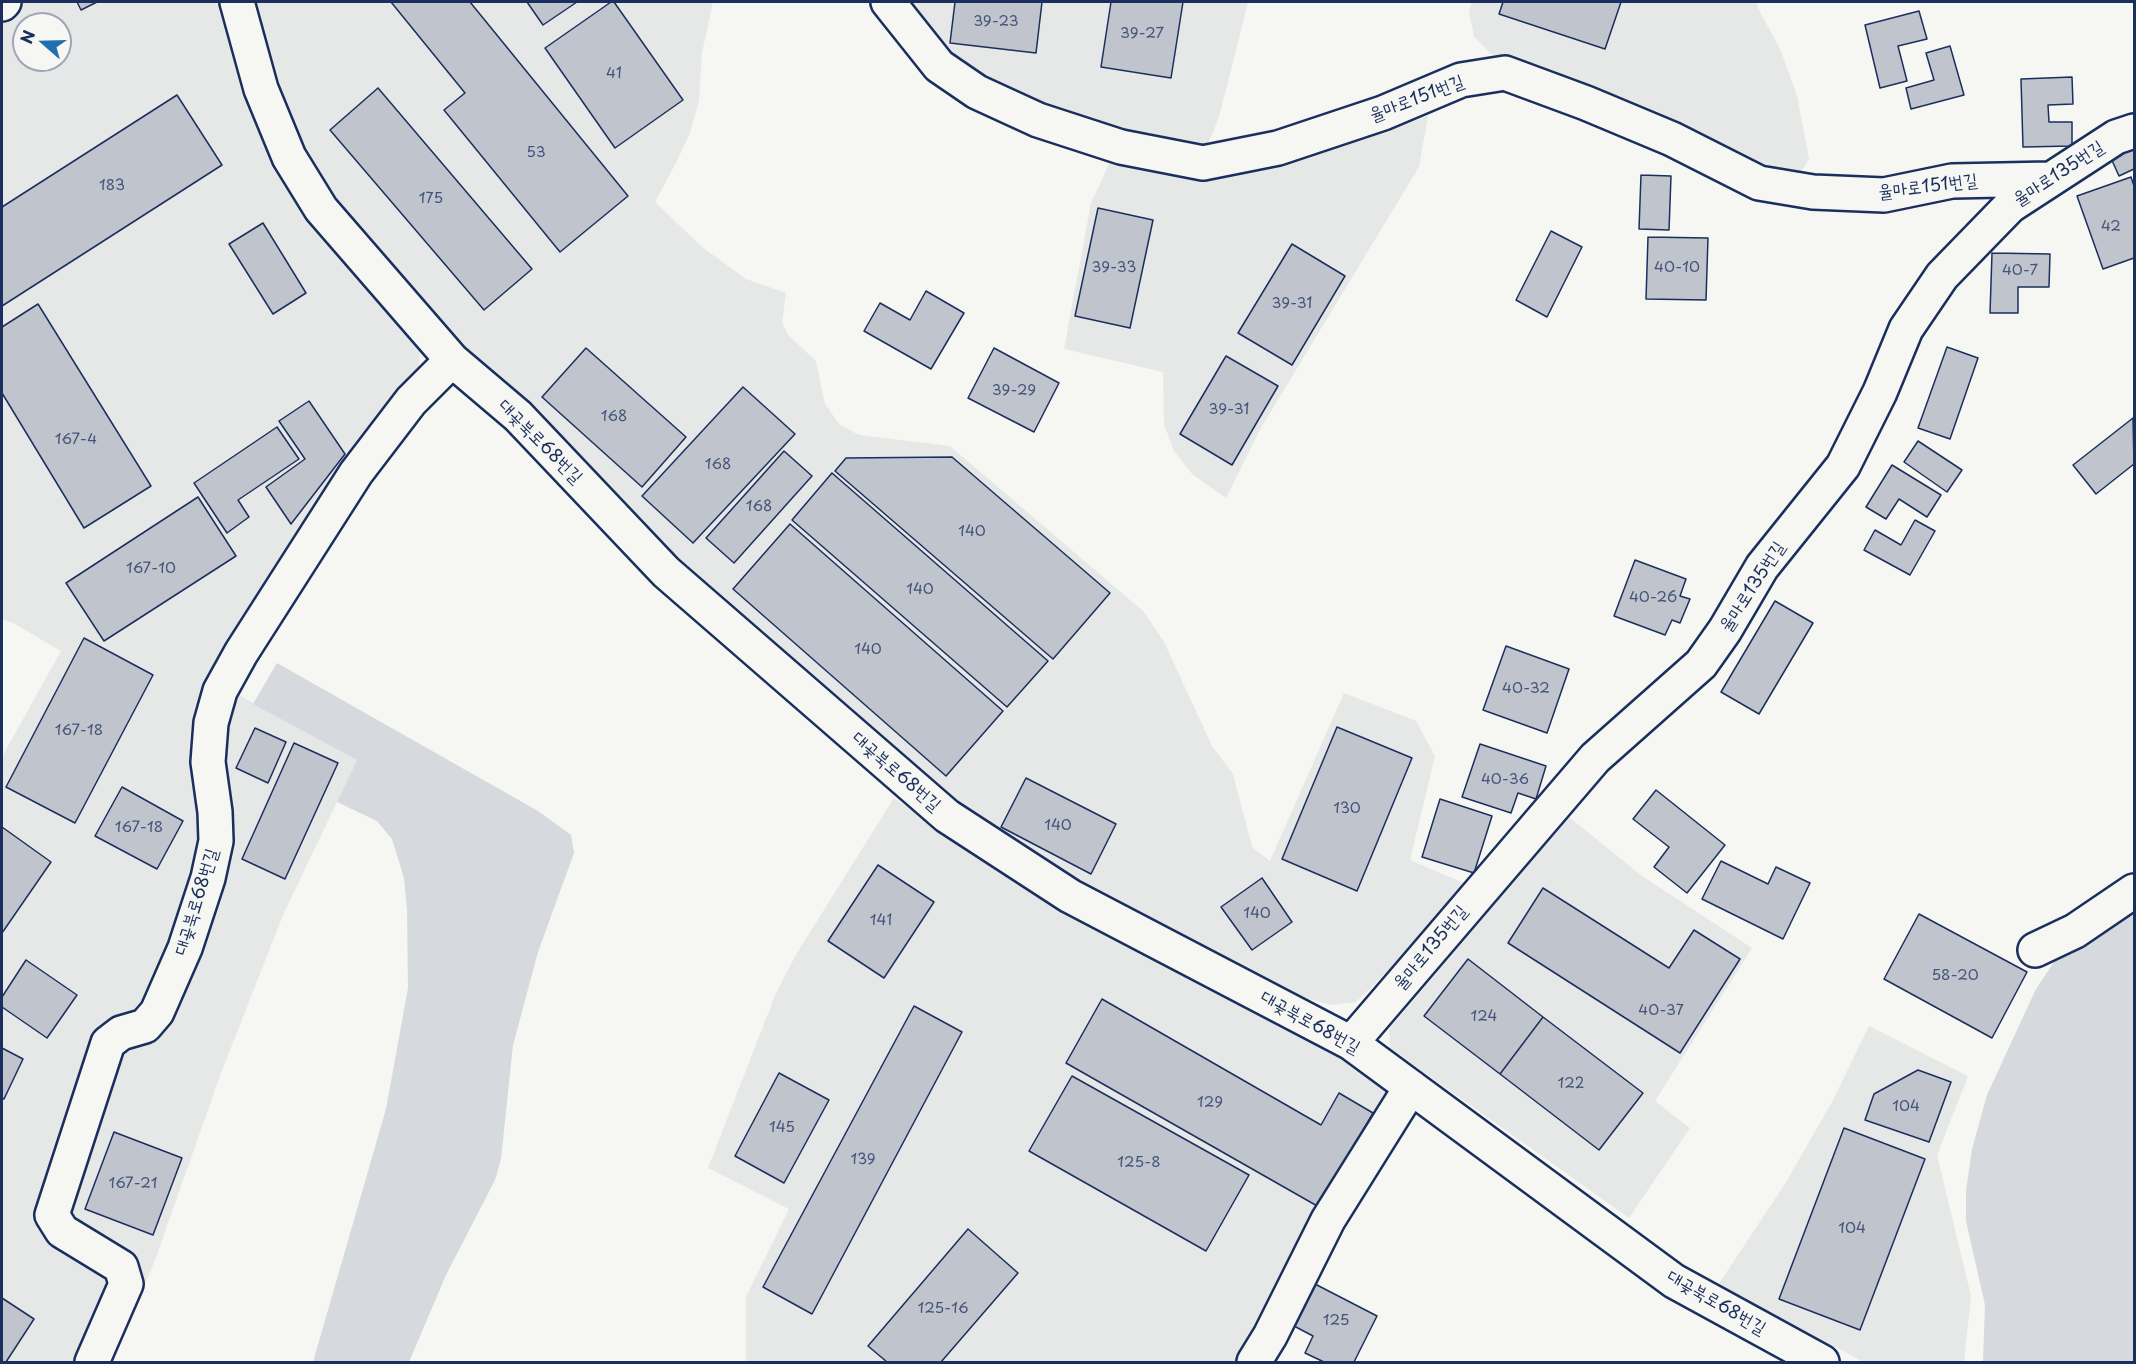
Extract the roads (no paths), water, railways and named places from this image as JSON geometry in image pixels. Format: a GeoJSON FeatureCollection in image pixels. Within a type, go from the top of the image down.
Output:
{"type":"FeatureCollection","features":[{"type":"Feature","properties":{"kind":"lane","name":"대곶북로68번길"},"geometry":{"type":"LineString","coordinates":[[237,2],[261,89],[289,157],[321,209],[453,360],[518,416],[666,572],[947,816],[1070,896],[1351,1043],[1674,1281],[1822,1362]]}},
{"type":"Feature","properties":{"kind":"lane","name":"율마로151번길"},"geometry":{"type":"LineString","coordinates":[[888,2],[939,66],[976,92],[1038,120],[1111,143],[1203,163],[1278,148],[1383,113],[1461,80],[1505,73],[1586,103],[1672,139],[1759,183],[1813,192],[1884,195],[1952,182],[2050,179]]}},
{"type":"Feature","properties":{"kind":"lane","name":"율마로135번길"},"geometry":{"type":"LineString","coordinates":[[1351,1043],[1595,758],[1701,664],[1725,630],[1762,567],[1843,466],[1880,392],[1906,329],[1942,276],[2010,206],[2116,137],[2134,131]]}},
{"type":"Feature","properties":{"kind":"lane","name":"대곶북로68번길"},"geometry":{"type":"LineString","coordinates":[[92,1362],[126,1284],[121,1267],[62,1230],[52,1215],[108,1043],[121,1033],[145,1026],[158,1012],[185,948],[205,888],[216,841],[215,812],[208,762],[211,723],[220,691],[241,653],[356,473],[411,401],[453,360]]}},
{"type":"Feature","properties":{"kind":"lane"},"geometry":{"type":"LineString","coordinates":[[2034,950],[2074,931],[2134,891]]}},
{"type":"Feature","properties":{"kind":"lane"},"geometry":{"type":"LineString","coordinates":[[1254,1362],[1328,1220],[1411,1087]]}}]}
